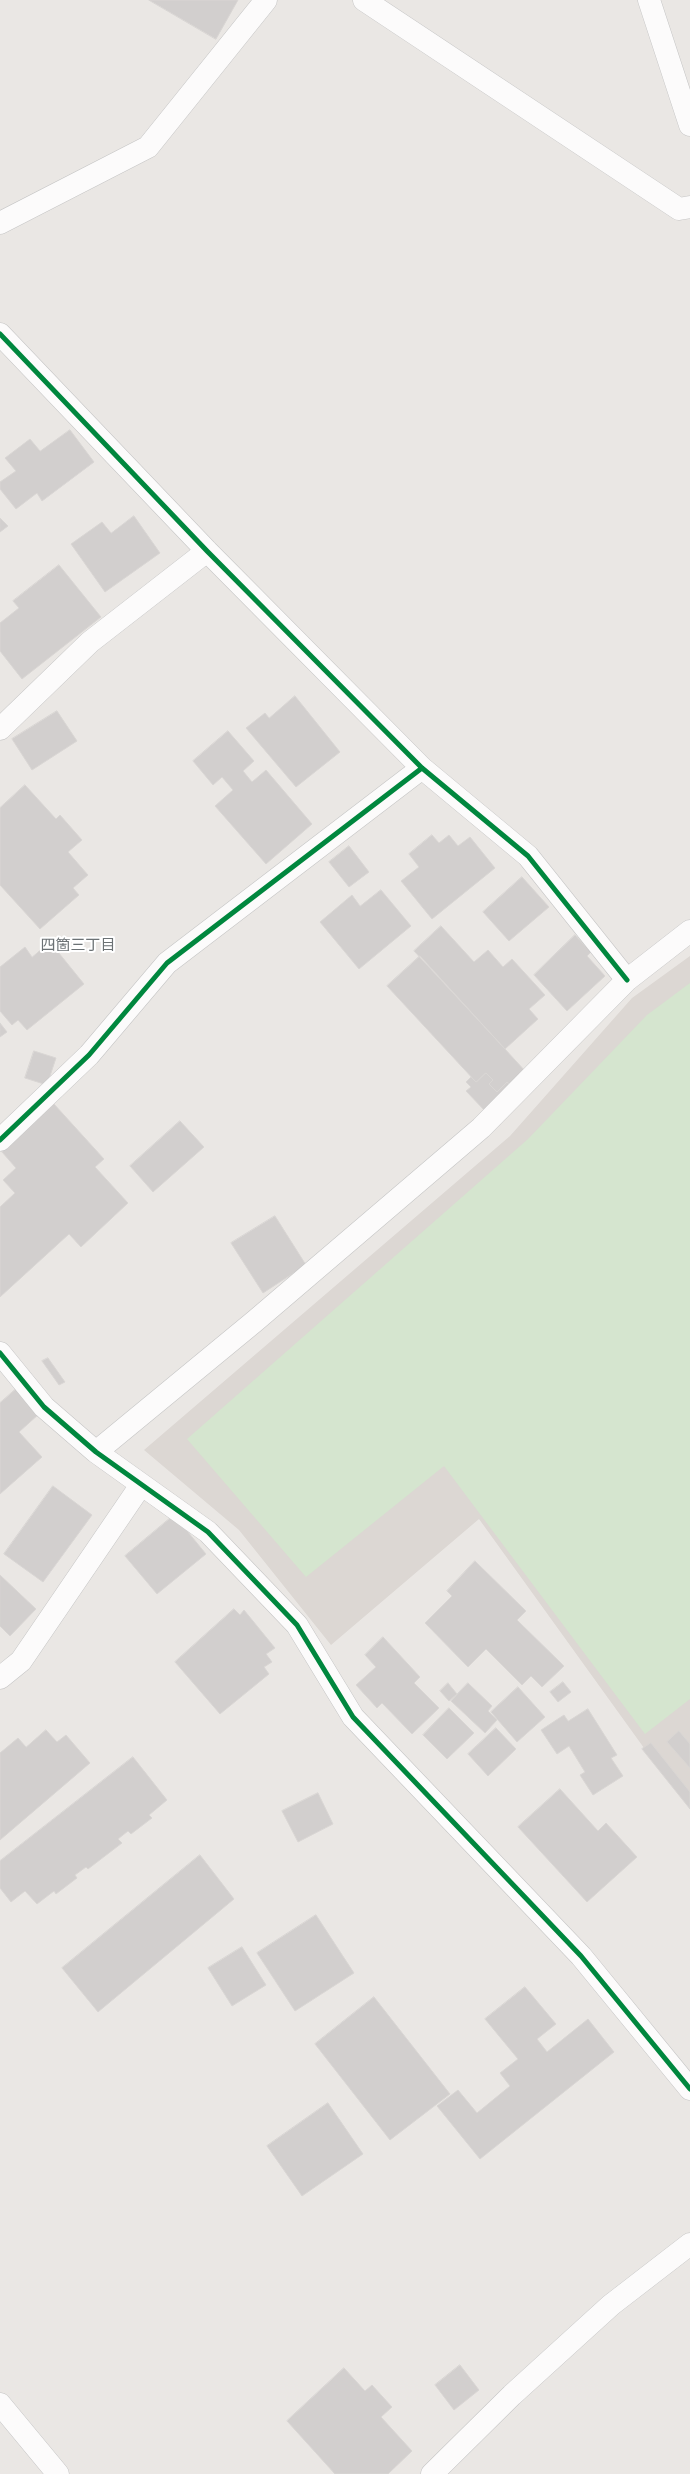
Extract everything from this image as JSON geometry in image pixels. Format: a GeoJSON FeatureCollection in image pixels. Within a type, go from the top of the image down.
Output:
{"type":"FeatureCollection","features":[{"type":"Feature","properties":{"kind":"street"},"geometry":{"type":"LineString","coordinates":[[0,224],[148,147],[266,0]]}},
{"type":"Feature","properties":{"kind":"street"},"geometry":{"type":"LineString","coordinates":[[364,0],[679,209],[690,207]]}},
{"type":"Feature","properties":{"kind":"street"},"geometry":{"type":"LineString","coordinates":[[649,0],[690,125]]}},
{"type":"Feature","properties":{"kind":"street"},"geometry":{"type":"LineString","coordinates":[[0,334],[206,551],[422,768],[528,856],[627,980]]}},
{"type":"Feature","properties":{"kind":"street"},"geometry":{"type":"LineString","coordinates":[[0,729],[90,642],[206,551]]}},
{"type":"Feature","properties":{"kind":"street"},"geometry":{"type":"LineString","coordinates":[[0,1140],[89,1055],[167,963],[422,768]]}},
{"type":"Feature","properties":{"kind":"street"},"geometry":{"type":"LineString","coordinates":[[96,1452],[255,1321],[481,1128],[627,980],[690,932]]}},
{"type":"Feature","properties":{"kind":"street"},"geometry":{"type":"LineString","coordinates":[[0,1352],[44,1407],[96,1452],[208,1532],[297,1625],[353,1717],[581,1956],[690,2089]]}},
{"type":"Feature","properties":{"kind":"street"},"geometry":{"type":"LineString","coordinates":[[0,1678],[21,1662],[141,1485]]}},
{"type":"Feature","properties":{"kind":"street"},"geometry":{"type":"LineString","coordinates":[[432,2474],[512,2395],[611,2305],[690,2244]]}},
{"type":"Feature","properties":{"kind":"street"},"geometry":{"type":"LineString","coordinates":[[0,2404],[58,2474]]}},
{"type":"Feature","properties":{"kind":"shaded area"},"geometry":{"type":"Polygon","coordinates":[[[690,956],[690,1803],[644,1748],[479,1519],[331,1645],[239,1530],[144,1450],[510,1136],[632,998],[690,956]]]}},
{"type":"Feature","properties":{"kind":"green space"},"geometry":{"type":"Polygon","coordinates":[[[690,983],[690,1699],[645,1734],[444,1466],[306,1577],[187,1439],[528,1139],[647,1015],[690,983]]]}},
{"type":"Feature","properties":{"kind":"building"},"geometry":{"type":"Polygon","coordinates":[[[149,0],[238,0],[216,39],[149,0]]]}},
{"type":"Feature","properties":{"kind":"building"},"geometry":{"type":"Polygon","coordinates":[[[70,430],[94,462],[42,501],[37,493],[16,509],[0,489],[0,482],[16,471],[5,458],[30,439],[40,451],[70,430]]]}},
{"type":"Feature","properties":{"kind":"building"},"geometry":{"type":"Polygon","coordinates":[[[134,516],[160,553],[105,592],[71,544],[102,522],[111,533],[134,516]]]}},
{"type":"Feature","properties":{"kind":"building"},"geometry":{"type":"Polygon","coordinates":[[[0,518],[8,526],[0,532],[0,518]]]}},
{"type":"Feature","properties":{"kind":"building"},"geometry":{"type":"Polygon","coordinates":[[[59,565],[101,617],[22,679],[0,651],[0,623],[19,608],[13,601],[59,565]]]}},
{"type":"Feature","properties":{"kind":"building"},"geometry":{"type":"Polygon","coordinates":[[[295,696],[340,752],[296,787],[246,728],[265,713],[269,718],[295,696]]]}},
{"type":"Feature","properties":{"kind":"building"},"geometry":{"type":"Polygon","coordinates":[[[57,711],[77,741],[32,770],[12,739],[57,711]]]}},
{"type":"Feature","properties":{"kind":"building"},"geometry":{"type":"Polygon","coordinates":[[[228,731],[254,761],[243,771],[252,782],[266,770],[312,824],[266,864],[215,806],[233,790],[222,777],[213,785],[193,761],[228,731]]]}},
{"type":"Feature","properties":{"kind":"building"},"geometry":{"type":"Polygon","coordinates":[[[25,785],[56,819],[60,815],[82,840],[68,852],[88,875],[73,888],[79,895],[40,929],[0,885],[0,808],[25,785]]]}},
{"type":"Feature","properties":{"kind":"building"},"geometry":{"type":"Polygon","coordinates":[[[432,835],[439,843],[449,835],[458,846],[470,837],[495,868],[432,919],[401,881],[419,867],[409,854],[432,835]]]}},
{"type":"Feature","properties":{"kind":"building"},"geometry":{"type":"Polygon","coordinates":[[[349,846],[369,872],[349,887],[329,862],[349,846]]]}},
{"type":"Feature","properties":{"kind":"building"},"geometry":{"type":"Polygon","coordinates":[[[522,877],[549,907],[509,941],[483,912],[522,877]]]}},
{"type":"Feature","properties":{"kind":"building"},"geometry":{"type":"Polygon","coordinates":[[[381,890],[411,926],[359,969],[320,922],[352,895],[360,906],[381,890]]]}},
{"type":"Feature","properties":{"kind":"building"},"geometry":{"type":"Polygon","coordinates":[[[441,926],[474,962],[488,950],[503,967],[512,959],[545,995],[529,1009],[538,1019],[505,1049],[414,951],[441,926]]]}},
{"type":"Feature","properties":{"kind":"building"},"geometry":{"type":"Polygon","coordinates":[[[575,935],[591,952],[587,956],[605,976],[567,1011],[534,975],[575,935]]]}},
{"type":"Feature","properties":{"kind":"building"},"geometry":{"type":"Polygon","coordinates":[[[50,942],[84,984],[27,1030],[18,1020],[12,1025],[0,1011],[0,967],[25,947],[32,957],[50,942]]]}},
{"type":"Feature","properties":{"kind":"building"},"geometry":{"type":"Polygon","coordinates":[[[420,956],[526,1072],[511,1086],[507,1082],[497,1092],[489,1084],[493,1080],[486,1073],[476,1082],[387,986],[420,956]]]}},
{"type":"Feature","properties":{"kind":"building"},"geometry":{"type":"Polygon","coordinates":[[[0,1023],[7,1032],[0,1037],[0,1023]]]}},
{"type":"Feature","properties":{"kind":"building"},"geometry":{"type":"Polygon","coordinates":[[[34,1051],[56,1058],[47,1085],[25,1078],[34,1051]]]}},
{"type":"Feature","properties":{"kind":"building"},"geometry":{"type":"Polygon","coordinates":[[[486,1073],[493,1080],[489,1084],[497,1092],[507,1082],[511,1086],[485,1111],[466,1091],[471,1087],[466,1082],[471,1077],[476,1082],[486,1073]]]}},
{"type":"Feature","properties":{"kind":"building"},"geometry":{"type":"Polygon","coordinates":[[[54,1104],[104,1159],[95,1167],[128,1203],[81,1247],[69,1234],[0,1297],[0,1207],[15,1193],[3,1180],[16,1168],[2,1152],[54,1104]]]}},
{"type":"Feature","properties":{"kind":"building"},"geometry":{"type":"Polygon","coordinates":[[[180,1121],[204,1147],[153,1192],[130,1166],[180,1121]]]}},
{"type":"Feature","properties":{"kind":"building"},"geometry":{"type":"Polygon","coordinates":[[[275,1216],[306,1265],[263,1293],[231,1243],[275,1216]]]}},
{"type":"Feature","properties":{"kind":"building"},"geometry":{"type":"Polygon","coordinates":[[[48,1358],[65,1382],[59,1385],[42,1361],[48,1358]]]}},
{"type":"Feature","properties":{"kind":"building"},"geometry":{"type":"Polygon","coordinates":[[[16,1389],[39,1414],[19,1432],[42,1457],[0,1494],[0,1403],[16,1389]]]}},
{"type":"Feature","properties":{"kind":"building"},"geometry":{"type":"Polygon","coordinates":[[[53,1486],[92,1515],[43,1582],[4,1554],[53,1486]]]}},
{"type":"Feature","properties":{"kind":"building"},"geometry":{"type":"Polygon","coordinates":[[[174,1515],[206,1554],[157,1594],[125,1556],[174,1515]]]}},
{"type":"Feature","properties":{"kind":"building"},"geometry":{"type":"Polygon","coordinates":[[[475,1561],[526,1611],[517,1620],[564,1666],[542,1687],[531,1676],[522,1685],[486,1649],[468,1667],[425,1623],[452,1596],[447,1591],[475,1561]]]}},
{"type":"Feature","properties":{"kind":"building"},"geometry":{"type":"Polygon","coordinates":[[[0,1575],[36,1609],[10,1636],[0,1626],[0,1575]]]}},
{"type":"Feature","properties":{"kind":"building"},"geometry":{"type":"Polygon","coordinates":[[[234,1609],[240,1615],[244,1610],[275,1648],[266,1654],[272,1662],[264,1667],[269,1674],[220,1714],[175,1662],[234,1609]]]}},
{"type":"Feature","properties":{"kind":"building"},"geometry":{"type":"Polygon","coordinates":[[[383,1637],[420,1677],[414,1683],[439,1708],[412,1734],[382,1703],[377,1708],[356,1685],[376,1667],[365,1655],[383,1637]]]}},
{"type":"Feature","properties":{"kind":"building"},"geometry":{"type":"Polygon","coordinates":[[[563,1682],[571,1692],[558,1702],[550,1692],[563,1682]]]}},
{"type":"Feature","properties":{"kind":"building"},"geometry":{"type":"Polygon","coordinates":[[[448,1683],[457,1694],[449,1701],[440,1691],[448,1683]]]}},
{"type":"Feature","properties":{"kind":"building"},"geometry":{"type":"Polygon","coordinates":[[[468,1683],[492,1706],[488,1711],[497,1720],[485,1733],[451,1701],[468,1683]]]}},
{"type":"Feature","properties":{"kind":"building"},"geometry":{"type":"Polygon","coordinates":[[[518,1687],[545,1717],[517,1742],[491,1712],[518,1687]]]}},
{"type":"Feature","properties":{"kind":"building"},"geometry":{"type":"Polygon","coordinates":[[[449,1708],[474,1733],[447,1759],[423,1735],[449,1708]]]}},
{"type":"Feature","properties":{"kind":"building"},"geometry":{"type":"Polygon","coordinates":[[[588,1709],[617,1755],[611,1758],[623,1776],[593,1795],[580,1775],[585,1772],[569,1746],[557,1754],[541,1730],[564,1715],[568,1721],[588,1709]]]}},
{"type":"Feature","properties":{"kind":"building"},"geometry":{"type":"Polygon","coordinates":[[[496,1728],[516,1749],[488,1776],[468,1754],[496,1728]]]}},
{"type":"Feature","properties":{"kind":"building"},"geometry":{"type":"Polygon","coordinates":[[[46,1730],[57,1742],[66,1735],[90,1763],[0,1840],[0,1753],[18,1738],[26,1747],[46,1730]]]}},
{"type":"Feature","properties":{"kind":"building"},"geometry":{"type":"Polygon","coordinates":[[[679,1731],[690,1744],[690,1768],[667,1742],[679,1731]]]}},
{"type":"Feature","properties":{"kind":"building"},"geometry":{"type":"Polygon","coordinates":[[[651,1743],[690,1792],[690,1809],[642,1749],[651,1743]]]}},
{"type":"Feature","properties":{"kind":"building"},"geometry":{"type":"Polygon","coordinates":[[[133,1757],[167,1800],[149,1815],[152,1818],[131,1834],[128,1831],[118,1839],[122,1843],[88,1869],[86,1867],[75,1875],[77,1878],[56,1894],[54,1891],[37,1904],[25,1891],[11,1902],[0,1888],[0,1861],[133,1757]]]}},
{"type":"Feature","properties":{"kind":"building"},"geometry":{"type":"Polygon","coordinates":[[[560,1789],[598,1831],[606,1823],[637,1857],[587,1902],[518,1827],[560,1789]]]}},
{"type":"Feature","properties":{"kind":"building"},"geometry":{"type":"Polygon","coordinates":[[[318,1793],[333,1824],[298,1842],[282,1811],[318,1793]]]}},
{"type":"Feature","properties":{"kind":"building"},"geometry":{"type":"Polygon","coordinates":[[[200,1855],[234,1899],[98,2012],[62,1968],[200,1855]]]}},
{"type":"Feature","properties":{"kind":"building"},"geometry":{"type":"Polygon","coordinates":[[[316,1915],[354,1973],[295,2011],[257,1953],[316,1915]]]}},
{"type":"Feature","properties":{"kind":"building"},"geometry":{"type":"Polygon","coordinates":[[[242,1947],[266,1985],[232,2006],[208,1968],[242,1947]]]}},
{"type":"Feature","properties":{"kind":"building"},"geometry":{"type":"Polygon","coordinates":[[[525,1987],[556,2024],[537,2039],[547,2052],[588,2019],[614,2052],[480,2159],[437,2106],[458,2090],[477,2113],[510,2086],[500,2073],[518,2059],[485,2019],[525,1987]]]}},
{"type":"Feature","properties":{"kind":"building"},"geometry":{"type":"Polygon","coordinates":[[[374,1997],[450,2094],[390,2140],[315,2044],[374,1997]]]}},
{"type":"Feature","properties":{"kind":"building"},"geometry":{"type":"Polygon","coordinates":[[[328,2103],[363,2154],[302,2196],[267,2146],[328,2103]]]}},
{"type":"Feature","properties":{"kind":"building"},"geometry":{"type":"Polygon","coordinates":[[[460,2365],[479,2390],[454,2410],[435,2385],[460,2365]]]}},
{"type":"Feature","properties":{"kind":"building"},"geometry":{"type":"Polygon","coordinates":[[[344,2368],[365,2391],[372,2385],[392,2407],[381,2417],[412,2451],[388,2474],[335,2474],[287,2421],[344,2368]]]}},
{"type":"Feature","properties":{"kind":"cycle path"},"geometry":{"type":"LineString","coordinates":[[0,334],[207,551],[422,768],[528,856],[627,980]]}},
{"type":"Feature","properties":{"kind":"cycle path"},"geometry":{"type":"LineString","coordinates":[[0,1140],[89,1055],[167,963],[422,768]]}},
{"type":"Feature","properties":{"kind":"cycle path"},"geometry":{"type":"LineString","coordinates":[[0,1353],[44,1407],[96,1452],[208,1532],[297,1625],[353,1717],[581,1956],[690,2089]]}},
{"type":"Feature","properties":{"kind":"district","name":"四箇三丁目"},"geometry":{"type":"Point","coordinates":[78,946]}}]}
